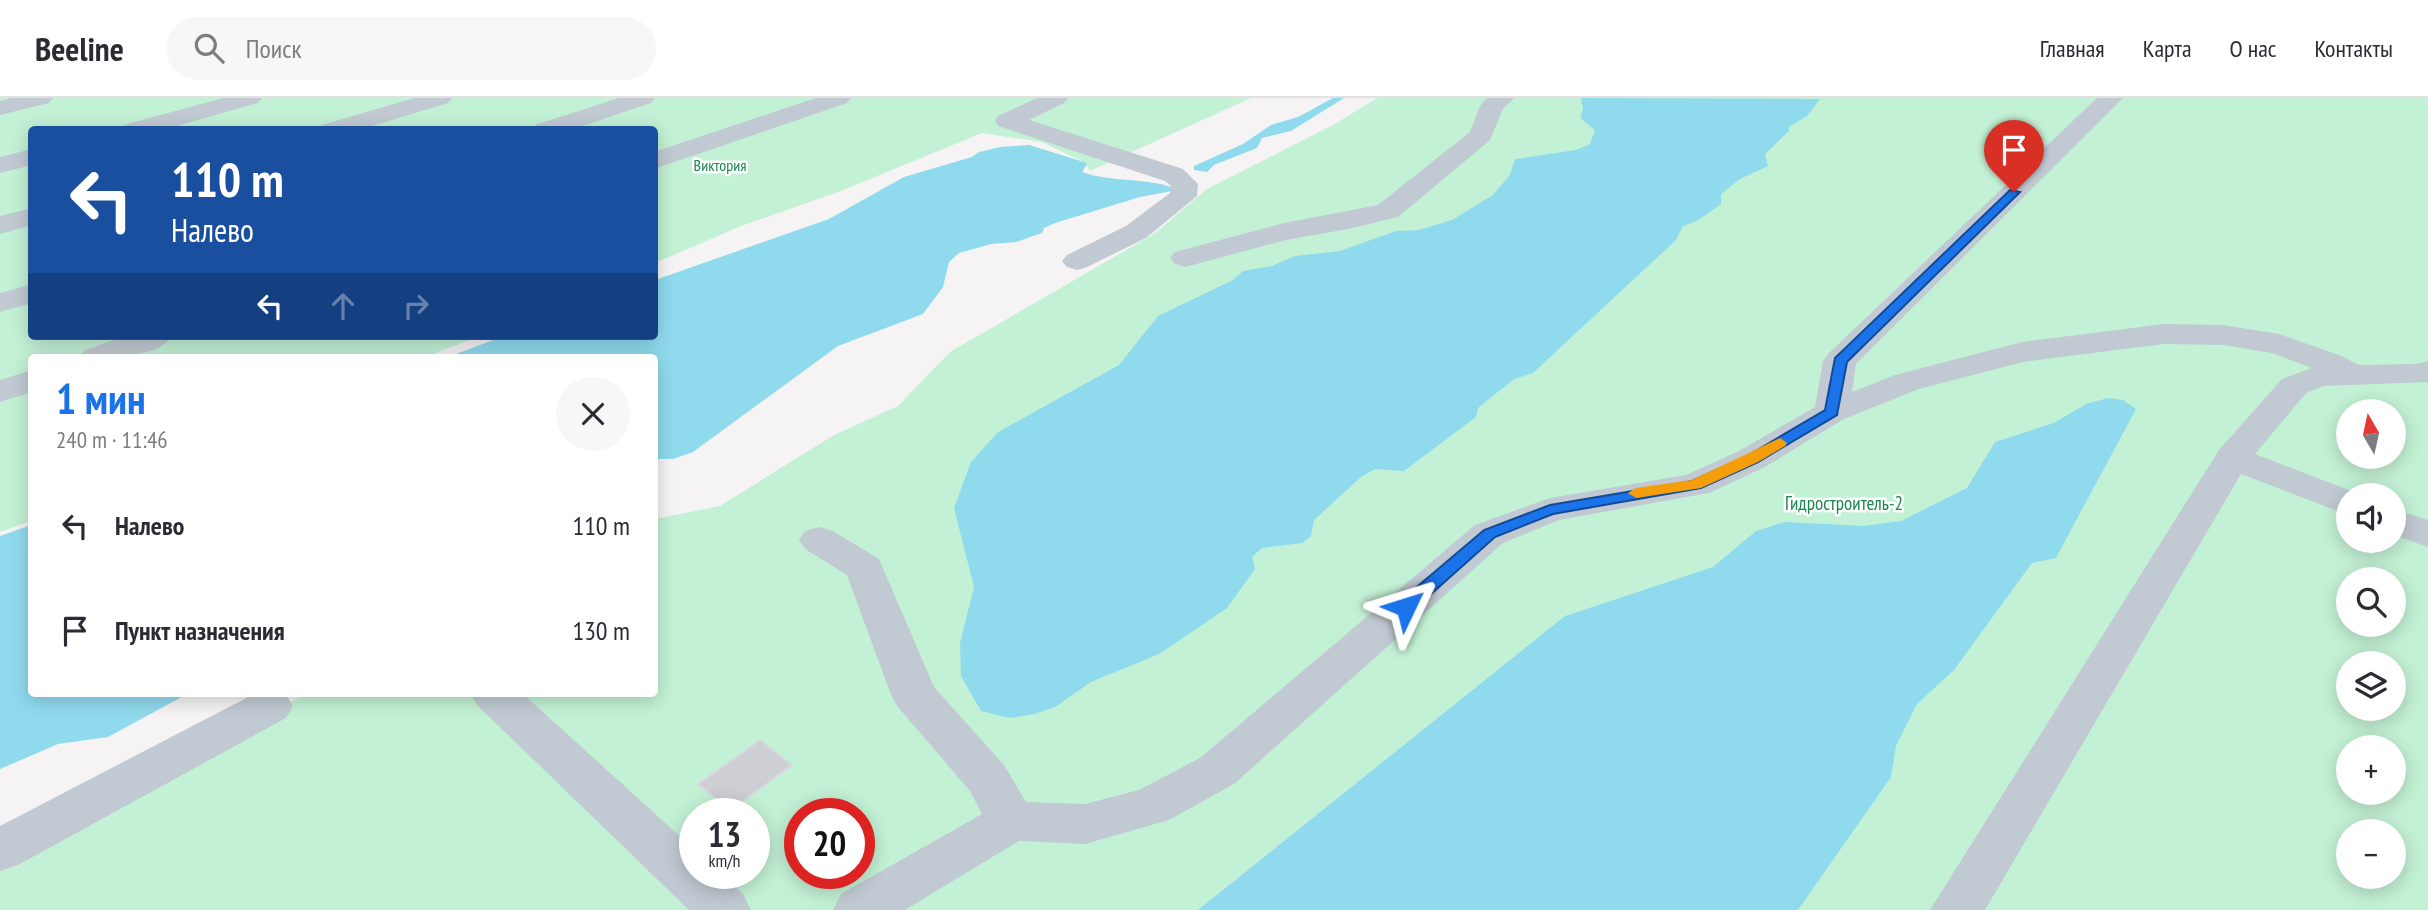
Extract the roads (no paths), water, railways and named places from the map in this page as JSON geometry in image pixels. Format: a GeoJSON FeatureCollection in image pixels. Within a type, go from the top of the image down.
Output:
{"type":"FeatureCollection","features":[{"type":"Feature","properties":{"kind":"lane"},"geometry":{"type":"LineString","coordinates":[[0,108],[41,98]]}},
{"type":"Feature","properties":{"kind":"lane"},"geometry":{"type":"LineString","coordinates":[[148,126],[250,98]]}},
{"type":"Feature","properties":{"kind":"lane"},"geometry":{"type":"LineString","coordinates":[[345,126],[440,98]]}},
{"type":"Feature","properties":{"kind":"lane"},"geometry":{"type":"LineString","coordinates":[[556,126],[643,98]]}},
{"type":"Feature","properties":{"kind":"lane"},"geometry":{"type":"LineString","coordinates":[[658,160],[839,98]]}},
{"type":"Feature","properties":{"kind":"lane"},"geometry":{"type":"LineString","coordinates":[[1056,98],[1007,121],[1174,175],[1185,184],[1183,196],[1136,232],[1077,261]]}},
{"type":"Feature","properties":{"kind":"lane"},"geometry":{"type":"LineString","coordinates":[[1185,258],[1284,232],[1388,211],[1480,135],[1492,106],[1502,98]]}},
{"type":"Feature","properties":{"kind":"lane"},"geometry":{"type":"LineString","coordinates":[[1832,412],[1840,361],[2111,98]]}},
{"type":"Feature","properties":{"kind":"lane"},"geometry":{"type":"LineString","coordinates":[[0,165],[28,158]]}},
{"type":"Feature","properties":{"kind":"lane"},"geometry":{"type":"LineString","coordinates":[[0,226],[28,217]]}},
{"type":"Feature","properties":{"kind":"lane"},"geometry":{"type":"LineString","coordinates":[[0,303],[28,294]]}},
{"type":"Feature","properties":{"kind":"lane"},"geometry":{"type":"LineString","coordinates":[[860,910],[1012,821],[1085,824],[1152,806],[1217,771],[1489,534],[1550,510],[1696,485],[1752,459],[1832,412],[1907,382],[2022,352],[2164,334],[2223,335],[2279,344],[2327,362],[2354,376]]}},
{"type":"Feature","properties":{"kind":"lane"},"geometry":{"type":"LineString","coordinates":[[105,354],[145,340]]}},
{"type":"Feature","properties":{"kind":"lane"},"geometry":{"type":"LineString","coordinates":[[1957,910],[2232,458],[2294,386],[2319,376],[2421,374],[2428,371]]}},
{"type":"Feature","properties":{"kind":"lane"},"geometry":{"type":"LineString","coordinates":[[0,391],[28,381]]}},
{"type":"Feature","properties":{"kind":"lane"},"geometry":{"type":"LineString","coordinates":[[2232,458],[2336,498]]}},
{"type":"Feature","properties":{"kind":"lane"},"geometry":{"type":"LineString","coordinates":[[2406,526],[2428,534]]}},
{"type":"Feature","properties":{"kind":"lane"},"geometry":{"type":"LineString","coordinates":[[819,540],[865,568],[914,695],[986,778],[1012,821]]}},
{"type":"Feature","properties":{"kind":"lane"},"geometry":{"type":"LineString","coordinates":[[497,697],[724,910]]}},
{"type":"Feature","properties":{"kind":"lane"},"geometry":{"type":"LineString","coordinates":[[0,850],[270,706]]}},
{"type":"Feature","properties":{"kind":"water"},"geometry":{"type":"Polygon","coordinates":[[[1333,98],[1344,98],[1291,131],[1262,138],[1257,148],[1214,165],[1207,172],[1194,170],[1194,166],[1243,144],[1271,125],[1298,117],[1333,98]]]}},
{"type":"Feature","properties":{"kind":"water"},"geometry":{"type":"Polygon","coordinates":[[[1581,98],[1820,99],[1807,116],[1789,127],[1789,131],[1765,154],[1768,166],[1740,179],[1721,194],[1721,204],[1697,221],[1683,226],[1676,240],[1533,373],[1514,379],[1478,408],[1476,417],[1404,471],[1375,469],[1361,477],[1314,520],[1311,536],[1302,543],[1262,548],[1252,557],[1255,569],[1227,608],[1159,654],[1091,682],[1055,707],[1010,718],[981,711],[961,676],[960,643],[974,587],[954,508],[971,462],[998,432],[1119,365],[1158,316],[1233,280],[1243,271],[1272,266],[1295,256],[1340,251],[1396,231],[1419,230],[1452,220],[1493,195],[1510,175],[1515,159],[1576,150],[1590,144],[1595,130],[1580,118],[1583,109],[1581,98]]]}},
{"type":"Feature","properties":{"kind":"water"},"geometry":{"type":"Polygon","coordinates":[[[1029,145],[1084,162],[1087,164],[1082,172],[1105,178],[1152,182],[1174,188],[1172,191],[1140,197],[1055,223],[1044,228],[1042,233],[1016,242],[991,244],[959,253],[949,262],[943,287],[923,314],[838,346],[693,452],[673,459],[658,459],[658,354],[456,354],[493,340],[658,340],[658,279],[829,219],[904,177],[1000,147],[1029,145]]]}},
{"type":"Feature","properties":{"kind":"water"},"geometry":{"type":"Polygon","coordinates":[[[2108,398],[2123,400],[2136,409],[2056,558],[2032,563],[1954,670],[1917,704],[1896,746],[1891,777],[1798,910],[1198,910],[1565,616],[1713,567],[1756,531],[1785,522],[1864,526],[1901,521],[1967,488],[1995,442],[2054,423],[2086,404],[2108,398]]]}},
{"type":"Feature","properties":{"kind":"water"},"geometry":{"type":"Polygon","coordinates":[[[28,526],[28,697],[182,697],[108,737],[58,744],[0,769],[0,536],[28,526]]]}},
{"type":"Feature","properties":{"kind":"park label","name":"Виктория"},"geometry":{"type":"Point","coordinates":[720,165]}},
{"type":"Feature","properties":{"kind":"park label","name":"Гидростроитель-2"},"geometry":{"type":"Point","coordinates":[1844,503]}}]}
